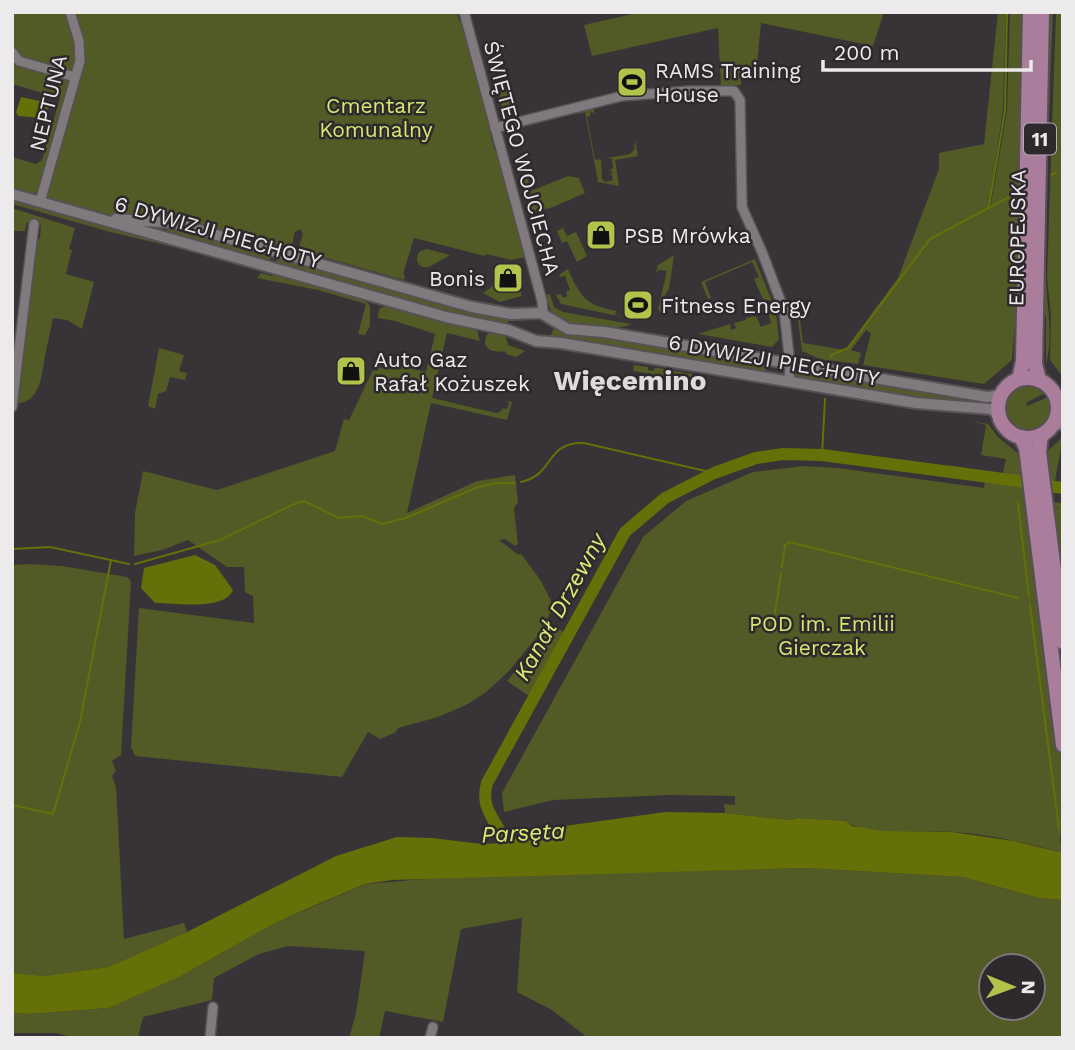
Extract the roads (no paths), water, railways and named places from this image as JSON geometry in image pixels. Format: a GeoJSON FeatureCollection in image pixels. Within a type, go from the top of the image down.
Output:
{"type":"FeatureCollection","features":[{"type":"Feature","properties":{"kind":"main road","name":"EUROPEJSKA"},"geometry":{"type":"LineString","coordinates":[[1019,379],[1023,361],[1030,12]]}},
{"type":"Feature","properties":{"kind":"main road","name":"EUROPEJSKA"},"geometry":{"type":"LineString","coordinates":[[1039,380],[1035,361],[1042,12]]}},
{"type":"Feature","properties":{"kind":"main road"},"geometry":{"type":"LineString","coordinates":[[1039,380],[1019,379],[1009,385],[1002,395],[999,414],[1007,429],[1021,437],[1041,435],[1039,452],[1063,642]]}},
{"type":"Feature","properties":{"kind":"main road","name":"11"},"geometry":{"type":"LineString","coordinates":[[1039,380],[1052,391],[1060,408],[1058,425],[1041,435]]}},
{"type":"Feature","properties":{"kind":"main road"},"geometry":{"type":"LineString","coordinates":[[1021,437],[1026,448],[1063,745]]}},
{"type":"Feature","properties":{"kind":"street","name":"NEPTUNA"},"geometry":{"type":"LineString","coordinates":[[40,202],[81,51],[70,12]]}},
{"type":"Feature","properties":{"kind":"street","name":"ŚWIĘTEGO WOJCIECHA"},"geometry":{"type":"LineString","coordinates":[[464,12],[542,301],[542,316]]}},
{"type":"Feature","properties":{"kind":"street"},"geometry":{"type":"LineString","coordinates":[[12,52],[19,61],[75,77]]}},
{"type":"Feature","properties":{"kind":"street"},"geometry":{"type":"LineString","coordinates":[[495,128],[622,96],[734,91],[740,100],[742,207],[784,310],[790,364],[789,382]]}},
{"type":"Feature","properties":{"kind":"street","name":"6 DYWIZJI PIECHOTY"},"geometry":{"type":"LineString","coordinates":[[12,194],[446,317],[508,330],[536,341],[926,405],[986,409],[999,414]]}},
{"type":"Feature","properties":{"kind":"street","name":"6 DYWIZJI PIECHOTY"},"geometry":{"type":"LineString","coordinates":[[99,219],[165,221],[420,294],[492,311],[542,316],[572,330],[604,332],[987,397],[1002,395]]}},
{"type":"Feature","properties":{"kind":"street"},"geometry":{"type":"LineString","coordinates":[[162,236],[165,221]]}},
{"type":"Feature","properties":{"kind":"street"},"geometry":{"type":"LineString","coordinates":[[12,405],[34,224]]}},
{"type":"Feature","properties":{"kind":"street"},"geometry":{"type":"LineString","coordinates":[[529,337],[526,327],[542,316],[550,331],[542,340]]}},
{"type":"Feature","properties":{"kind":"street"},"geometry":{"type":"LineString","coordinates":[[210,1038],[213,1007]]}},
{"type":"Feature","properties":{"kind":"street"},"geometry":{"type":"LineString","coordinates":[[430,1038],[433,1027]]}},
{"type":"Feature","properties":{"kind":"waterway"},"geometry":{"type":"LineString","coordinates":[[989,206],[1005,111],[1007,12]]}},
{"type":"Feature","properties":{"kind":"waterway"},"geometry":{"type":"LineString","coordinates":[[1051,175],[1056,173]]}},
{"type":"Feature","properties":{"kind":"waterway"},"geometry":{"type":"LineString","coordinates":[[830,357],[848,348],[930,239],[1015,194]]}},
{"type":"Feature","properties":{"kind":"waterway"},"geometry":{"type":"LineString","coordinates":[[822,455],[825,399]]}},
{"type":"Feature","properties":{"kind":"waterway"},"geometry":{"type":"LineString","coordinates":[[521,482],[540,472],[562,448],[584,443],[714,473]]}},
{"type":"Feature","properties":{"kind":"waterway","name":"Kanał Drzewny"},"geometry":{"type":"LineString","coordinates":[[506,855],[504,840],[485,799],[487,783],[625,532],[665,498],[714,473],[756,458],[783,454],[822,455],[1025,482]]}},
{"type":"Feature","properties":{"kind":"waterway"},"geometry":{"type":"LineString","coordinates":[[135,564],[220,540],[304,501],[339,518],[362,516],[382,524],[406,518],[478,487],[515,483]]}},
{"type":"Feature","properties":{"kind":"waterway","name":"Kanał Drzewny"},"geometry":{"type":"LineString","coordinates":[[1048,486],[1063,488]]}},
{"type":"Feature","properties":{"kind":"waterway"},"geometry":{"type":"LineString","coordinates":[[1018,503],[1029,597]]}},
{"type":"Feature","properties":{"kind":"waterway"},"geometry":{"type":"LineString","coordinates":[[1061,509],[1063,525]]}},
{"type":"Feature","properties":{"kind":"waterway"},"geometry":{"type":"LineString","coordinates":[[782,567],[785,545],[789,542],[1018,598]]}},
{"type":"Feature","properties":{"kind":"waterway"},"geometry":{"type":"LineString","coordinates":[[12,549],[50,547],[129,564]]}},
{"type":"Feature","properties":{"kind":"waterway"},"geometry":{"type":"LineString","coordinates":[[12,805],[53,814],[80,722],[111,560]]}},
{"type":"Feature","properties":{"kind":"waterway"},"geometry":{"type":"LineString","coordinates":[[775,613],[781,574]]}},
{"type":"Feature","properties":{"kind":"waterway"},"geometry":{"type":"LineString","coordinates":[[1030,605],[1059,829]]}},
{"type":"Feature","properties":{"kind":"place","name":"RAMS Training House"},"geometry":{"type":"Point","coordinates":[632,82]}},
{"type":"Feature","properties":{"kind":"place","name":"PSB Mrówka"},"geometry":{"type":"Point","coordinates":[601,235]}},
{"type":"Feature","properties":{"kind":"place","name":"Bonis"},"geometry":{"type":"Point","coordinates":[508,278]}},
{"type":"Feature","properties":{"kind":"place","name":"Fitness Energy"},"geometry":{"type":"Point","coordinates":[638,305]}},
{"type":"Feature","properties":{"kind":"place","name":"Auto Gaz Rafał Kożuszek"},"geometry":{"type":"Point","coordinates":[351,371]}},
{"type":"Feature","properties":{"kind":"district","name":"Więcemino"},"geometry":{"type":"Point","coordinates":[630,380]}},
{"type":"Feature","properties":{"kind":"park label","name":"Cmentarz Komunalny"},"geometry":{"type":"Point","coordinates":[376,117]}},
{"type":"Feature","properties":{"kind":"park label","name":"POD im. Emilii Gierczak"},"geometry":{"type":"Point","coordinates":[822,635]}},
{"type":"Feature","properties":{"kind":"water label","name":"Parsęta"},"geometry":{"type":"Point","coordinates":[523,833]}}]}
